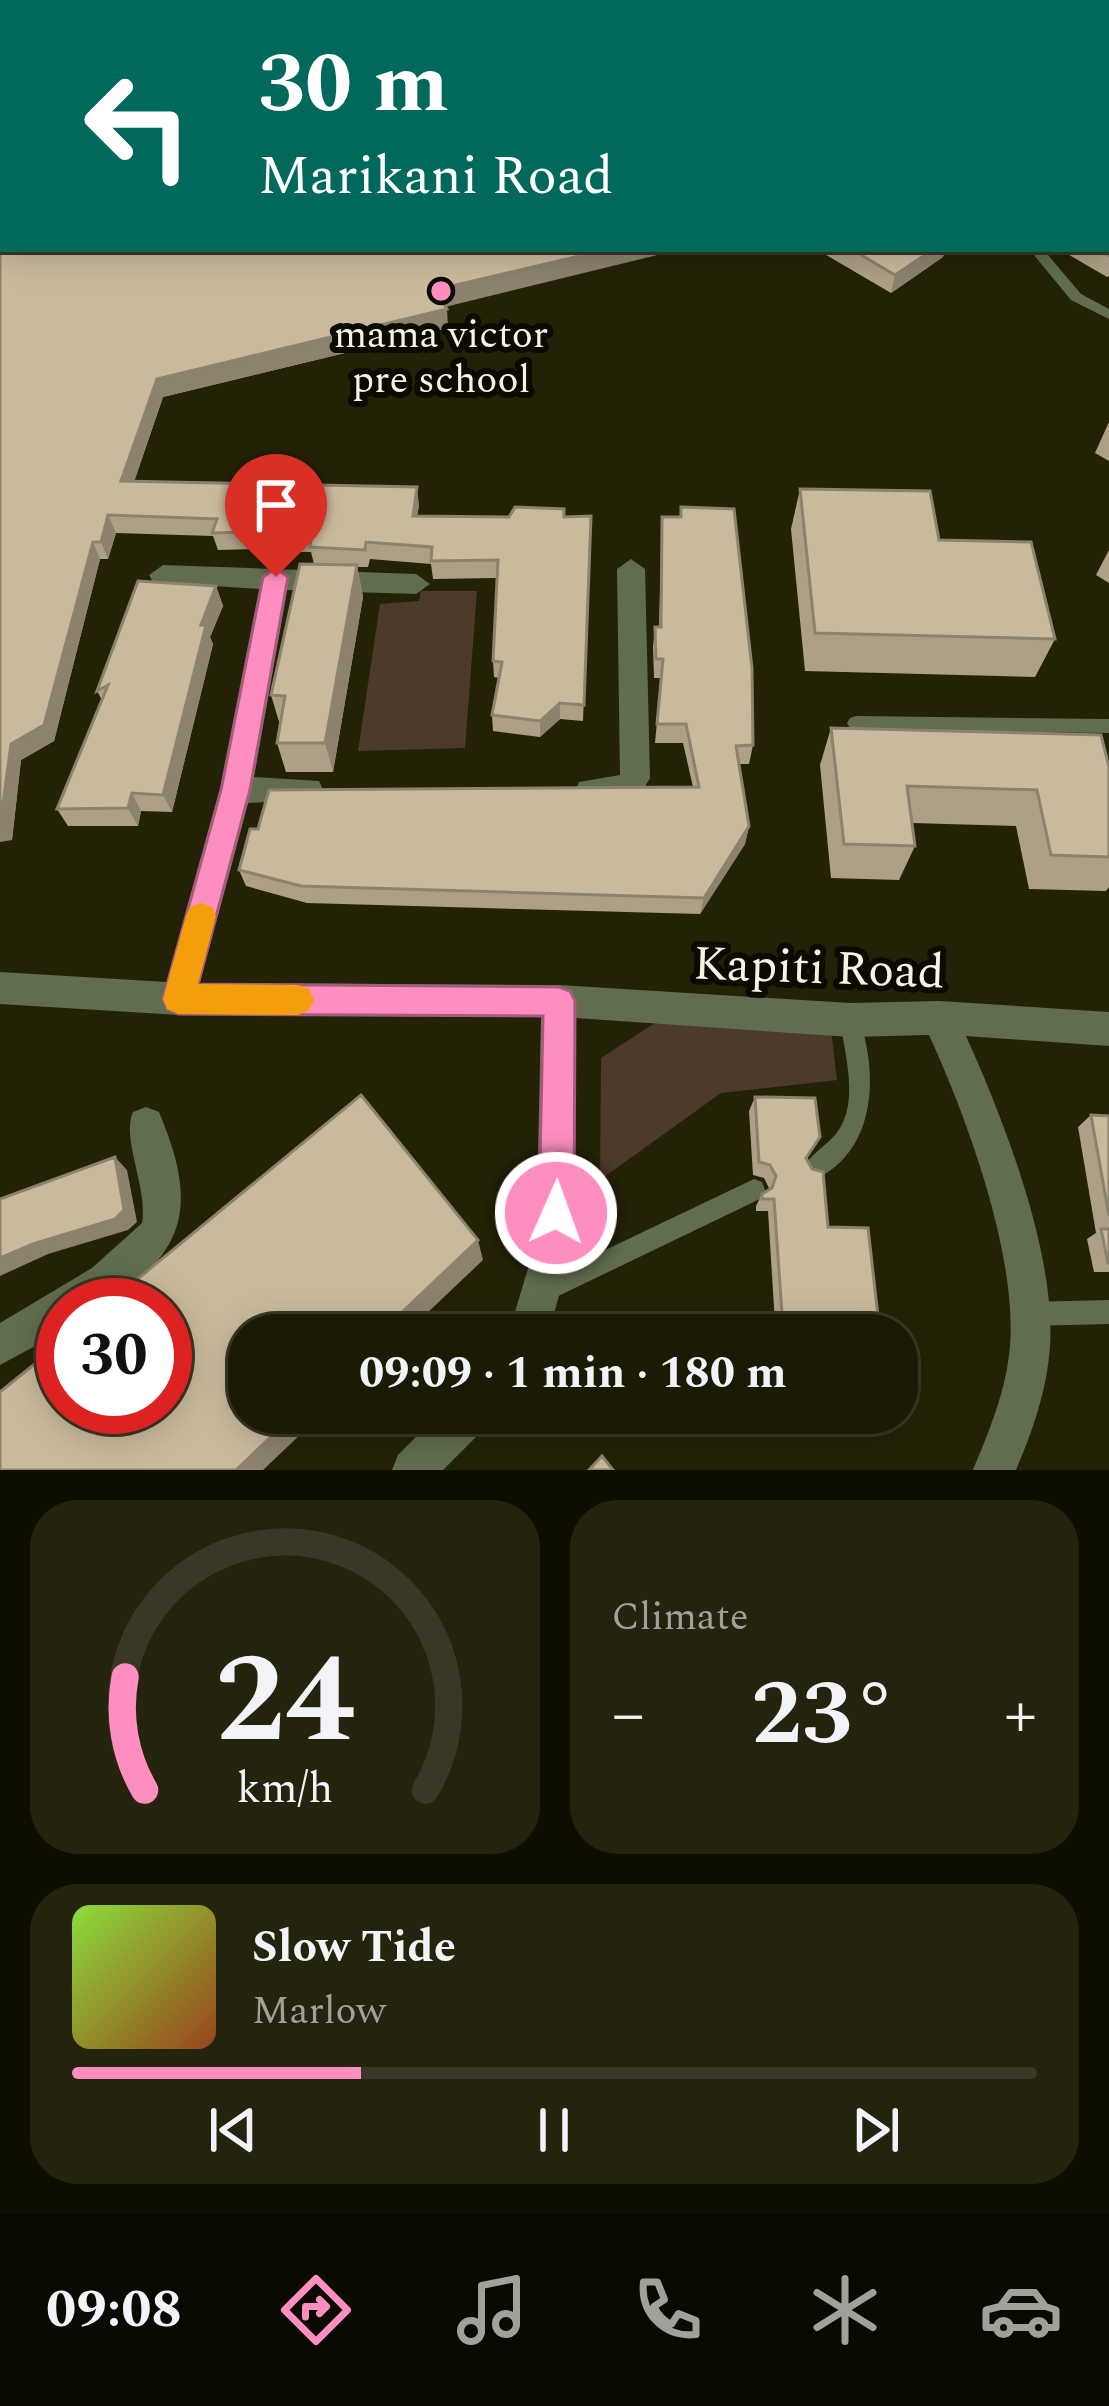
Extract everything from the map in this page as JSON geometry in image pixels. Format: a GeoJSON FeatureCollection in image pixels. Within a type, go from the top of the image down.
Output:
{"type":"FeatureCollection","features":[{"type":"Feature","properties":{"kind":"street"},"geometry":{"type":"LineString","coordinates":[[562,791],[628,788],[635,778],[632,569]]}},
{"type":"Feature","properties":{"kind":"street"},"geometry":{"type":"LineString","coordinates":[[163,575],[416,584]]}},
{"type":"Feature","properties":{"kind":"street"},"geometry":{"type":"LineString","coordinates":[[178,999],[236,790],[276,577]]}},
{"type":"Feature","properties":{"kind":"street"},"geometry":{"type":"LineString","coordinates":[[236,790],[329,790]]}},
{"type":"Feature","properties":{"kind":"street","name":"Kapiti Road"},"geometry":{"type":"LineString","coordinates":[[0,988],[178,999],[543,1001],[850,1020],[939,1018],[1109,1029]]}},
{"type":"Feature","properties":{"kind":"street"},"geometry":{"type":"LineString","coordinates":[[535,1314],[554,1242],[558,1184],[543,1001]]}},
{"type":"Feature","properties":{"kind":"street"},"geometry":{"type":"LineString","coordinates":[[939,1018],[975,1093],[1021,1250],[1031,1344],[1012,1435],[994,1470]]}},
{"type":"Feature","properties":{"kind":"street"},"geometry":{"type":"LineString","coordinates":[[107,1278],[136,1257],[159,1230],[160,1180],[146,1125]]}},
{"type":"Feature","properties":{"kind":"street"},"geometry":{"type":"LineString","coordinates":[[0,1345],[36,1325]]}},
{"type":"Feature","properties":{"kind":"street"},"geometry":{"type":"LineString","coordinates":[[413,1470],[449,1434]]}},
{"type":"Feature","properties":{"kind":"lane"},"geometry":{"type":"LineString","coordinates":[[1038,252],[1076,297],[1109,315]]}},
{"type":"Feature","properties":{"kind":"lane"},"geometry":{"type":"LineString","coordinates":[[856,723],[1109,726]]}},
{"type":"Feature","properties":{"kind":"lane"},"geometry":{"type":"LineString","coordinates":[[814,1169],[838,1153],[862,1111],[850,1020]]}},
{"type":"Feature","properties":{"kind":"lane"},"geometry":{"type":"LineString","coordinates":[[542,1292],[754,1190]]}},
{"type":"Feature","properties":{"kind":"lane"},"geometry":{"type":"LineString","coordinates":[[1027,1314],[1109,1312]]}},
{"type":"Feature","properties":{"kind":"shaded area"},"geometry":{"type":"Polygon","coordinates":[[[421,591],[477,591],[465,748],[358,751],[380,604],[419,601],[421,591]]]}},
{"type":"Feature","properties":{"kind":"shaded area"},"geometry":{"type":"Polygon","coordinates":[[[658,1021],[831,1030],[837,1080],[721,1093],[600,1180],[601,1058],[658,1021]]]}},
{"type":"Feature","properties":{"kind":"building"},"geometry":{"type":"Polygon","coordinates":[[[0,252],[596,252],[435,290],[447,309],[157,379],[121,481],[417,487],[413,516],[509,517],[515,507],[564,509],[564,517],[591,516],[584,705],[560,703],[540,721],[492,715],[502,662],[493,661],[498,560],[431,561],[432,547],[366,542],[365,550],[310,547],[312,535],[212,533],[217,519],[108,515],[101,542],[93,542],[44,725],[11,744],[0,825],[0,252]]]}},
{"type":"Feature","properties":{"kind":"building"},"geometry":{"type":"Polygon","coordinates":[[[856,252],[930,252],[895,275],[856,252]]]}},
{"type":"Feature","properties":{"kind":"building"},"geometry":{"type":"Polygon","coordinates":[[[800,489],[930,491],[939,540],[1031,542],[1055,639],[815,633],[800,489]]]}},
{"type":"Feature","properties":{"kind":"building"},"geometry":{"type":"Polygon","coordinates":[[[681,507],[734,509],[752,668],[753,745],[736,746],[749,826],[704,898],[301,886],[239,870],[250,829],[258,829],[269,790],[699,787],[686,724],[657,724],[663,659],[656,659],[655,627],[661,627],[662,517],[681,517],[681,507]]]}},
{"type":"Feature","properties":{"kind":"building"},"geometry":{"type":"Polygon","coordinates":[[[300,564],[357,565],[325,743],[277,743],[285,696],[271,695],[300,564]]]}},
{"type":"Feature","properties":{"kind":"building"},"geometry":{"type":"Polygon","coordinates":[[[138,581],[216,586],[201,625],[206,625],[163,795],[132,793],[128,808],[57,809],[108,685],[97,691],[138,581]]]}},
{"type":"Feature","properties":{"kind":"building"},"geometry":{"type":"Polygon","coordinates":[[[831,728],[1101,735],[1109,767],[1109,857],[1051,855],[1037,790],[907,786],[915,846],[844,844],[831,728]]]}},
{"type":"Feature","properties":{"kind":"building"},"geometry":{"type":"Polygon","coordinates":[[[361,1095],[478,1240],[400,1314],[228,1314],[228,1434],[274,1434],[236,1470],[0,1470],[0,1392],[36,1363],[36,1434],[192,1434],[192,1278],[139,1278],[361,1095]]]}},
{"type":"Feature","properties":{"kind":"building"},"geometry":{"type":"Polygon","coordinates":[[[755,1097],[815,1098],[820,1137],[806,1158],[812,1169],[823,1172],[828,1227],[868,1228],[878,1314],[782,1314],[774,1199],[762,1199],[776,1176],[770,1165],[759,1162],[755,1097]]]}},
{"type":"Feature","properties":{"kind":"building"},"geometry":{"type":"Polygon","coordinates":[[[1091,1115],[1109,1116],[1109,1216],[1091,1115]]]}},
{"type":"Feature","properties":{"kind":"building"},"geometry":{"type":"Polygon","coordinates":[[[115,1157],[124,1210],[115,1219],[0,1258],[0,1199],[115,1157]]]}},
{"type":"Feature","properties":{"kind":"building"},"geometry":{"type":"Polygon","coordinates":[[[1101,1229],[1109,1229],[1109,1263],[1108,1263],[1101,1229]]]}},
{"type":"Feature","properties":{"kind":"building"},"geometry":{"type":"Polygon","coordinates":[[[602,1456],[613,1470],[589,1470],[602,1456]]]}},
{"type":"Feature","properties":{"kind":"slow traffic"},"geometry":{"type":"LineString","coordinates":[[201,916],[178,999],[298,1000]]}},
{"type":"Feature","properties":{"kind":"place","name":"mama victor pre school"},"geometry":{"type":"Point","coordinates":[441,291]}},
{"type":"Feature","properties":{"kind":"route"},"geometry":{"type":"LineString","coordinates":[[276,577],[236,790],[178,999],[559,1001],[556,1213]]}}]}
